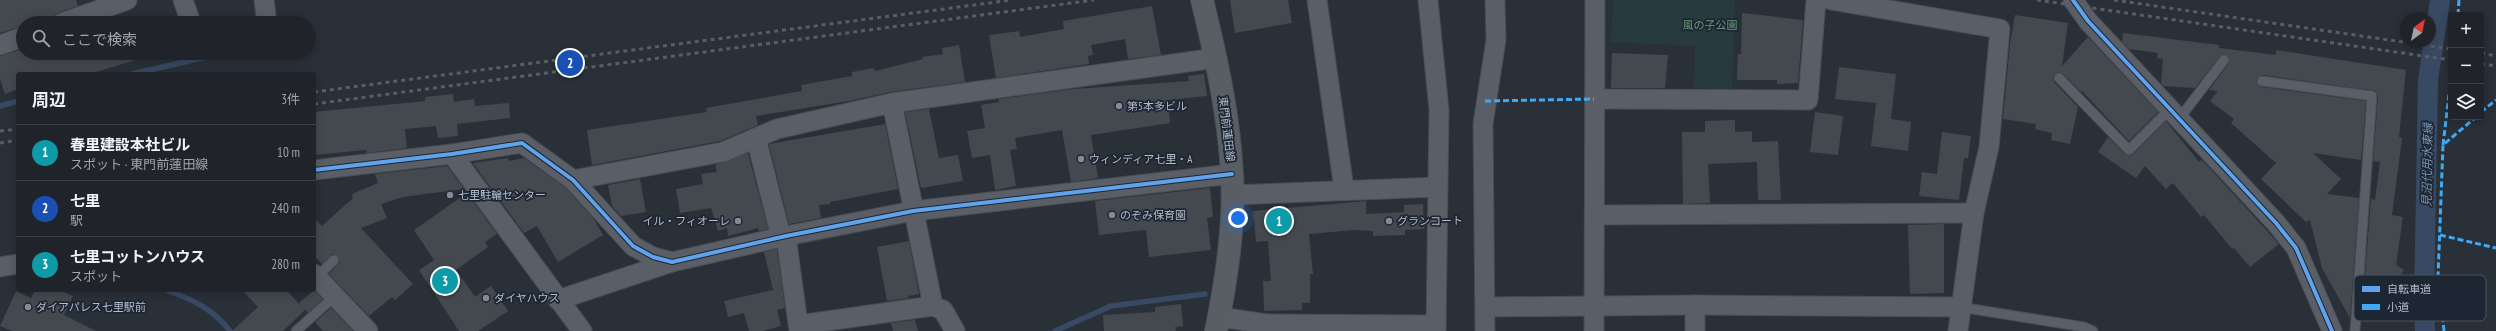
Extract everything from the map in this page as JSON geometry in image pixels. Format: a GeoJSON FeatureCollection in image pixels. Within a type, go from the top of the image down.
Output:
{"type":"FeatureCollection","features":[{"type":"Feature","properties":{"kind":"main road","name":"東門前蓮田線"},"geometry":{"type":"LineString","coordinates":[[1202,0],[1216,58],[1232,174],[1229,244],[1217,324]]}},
{"type":"Feature","properties":{"kind":"street"},"geometry":{"type":"LineString","coordinates":[[82,16],[127,0]]}},
{"type":"Feature","properties":{"kind":"street"},"geometry":{"type":"LineString","coordinates":[[183,0],[188,16]]}},
{"type":"Feature","properties":{"kind":"street"},"geometry":{"type":"LineString","coordinates":[[264,0],[266,16]]}},
{"type":"Feature","properties":{"kind":"street"},"geometry":{"type":"LineString","coordinates":[[1317,0],[1344,189]]}},
{"type":"Feature","properties":{"kind":"street"},"geometry":{"type":"LineString","coordinates":[[1217,324],[1267,324],[1354,328],[1436,328],[1439,110],[1428,0]]}},
{"type":"Feature","properties":{"kind":"street"},"geometry":{"type":"LineString","coordinates":[[1485,331],[1483,124],[1496,40],[1496,0]]}},
{"type":"Feature","properties":{"kind":"street"},"geometry":{"type":"LineString","coordinates":[[1594,331],[1595,0]]}},
{"type":"Feature","properties":{"kind":"street"},"geometry":{"type":"LineString","coordinates":[[1594,99],[1808,100],[1816,0]]}},
{"type":"Feature","properties":{"kind":"street"},"geometry":{"type":"LineString","coordinates":[[1831,0],[2000,28],[1989,147],[1974,213],[1960,307],[1958,331]]}},
{"type":"Feature","properties":{"kind":"street"},"geometry":{"type":"LineString","coordinates":[[2073,0],[2088,21],[2276,223],[2296,248],[2332,331]]}},
{"type":"Feature","properties":{"kind":"street"},"geometry":{"type":"LineString","coordinates":[[0,45],[16,39]]}},
{"type":"Feature","properties":{"kind":"street"},"geometry":{"type":"LineString","coordinates":[[574,180],[723,152],[777,129],[892,103],[1216,58]]}},
{"type":"Feature","properties":{"kind":"street"},"geometry":{"type":"LineString","coordinates":[[892,103],[933,306]]}},
{"type":"Feature","properties":{"kind":"street"},"geometry":{"type":"LineString","coordinates":[[756,138],[783,236],[799,328],[933,306],[943,310],[955,331]]}},
{"type":"Feature","properties":{"kind":"street"},"geometry":{"type":"LineString","coordinates":[[316,170],[452,154],[522,143],[574,180],[633,246],[653,257],[672,262]]}},
{"type":"Feature","properties":{"kind":"street"},"geometry":{"type":"LineString","coordinates":[[452,154],[582,331]]}},
{"type":"Feature","properties":{"kind":"street"},"geometry":{"type":"LineString","coordinates":[[558,300],[672,262],[783,236],[913,211],[1232,174]]}},
{"type":"Feature","properties":{"kind":"street"},"geometry":{"type":"LineString","coordinates":[[1232,195],[1344,189],[1438,187]]}},
{"type":"Feature","properties":{"kind":"street"},"geometry":{"type":"LineString","coordinates":[[1595,215],[1974,213]]}},
{"type":"Feature","properties":{"kind":"street"},"geometry":{"type":"LineString","coordinates":[[0,267],[16,264]]}},
{"type":"Feature","properties":{"kind":"street"},"geometry":{"type":"LineString","coordinates":[[316,276],[368,331]]}},
{"type":"Feature","properties":{"kind":"street"},"geometry":{"type":"LineString","coordinates":[[1485,307],[1695,305],[1960,307]]}},
{"type":"Feature","properties":{"kind":"street"},"geometry":{"type":"LineString","coordinates":[[1695,305],[1695,331]]}},
{"type":"Feature","properties":{"kind":"lane"},"geometry":{"type":"LineString","coordinates":[[2059,78],[2129,150],[2175,114],[2224,60]]}},
{"type":"Feature","properties":{"kind":"lane"},"geometry":{"type":"LineString","coordinates":[[2262,81],[2372,96],[2359,275]]}},
{"type":"Feature","properties":{"kind":"lane"},"geometry":{"type":"LineString","coordinates":[[316,274],[334,260]]}},
{"type":"Feature","properties":{"kind":"lane"},"geometry":{"type":"LineString","coordinates":[[296,331],[335,296]]}},
{"type":"Feature","properties":{"kind":"lane"},"geometry":{"type":"LineString","coordinates":[[1960,307],[2084,327],[2093,331]]}},
{"type":"Feature","properties":{"kind":"lane"},"geometry":{"type":"LineString","coordinates":[[2355,331],[2356,321]]}},
{"type":"Feature","properties":{"kind":"green space","name":"風の子公園"},"geometry":{"type":"Polygon","coordinates":[[[1613,0],[1735,0],[1732,90],[1694,88],[1695,46],[1611,42],[1613,0]]]}},
{"type":"Feature","properties":{"kind":"building"},"geometry":{"type":"Polygon","coordinates":[[[0,0],[76,0],[78,6],[53,16],[16,16],[16,28],[0,33],[0,0]]]}},
{"type":"Feature","properties":{"kind":"building"},"geometry":{"type":"Polygon","coordinates":[[[1230,0],[1288,0],[1292,23],[1235,33],[1230,0]]]}},
{"type":"Feature","properties":{"kind":"building"},"geometry":{"type":"Polygon","coordinates":[[[1152,6],[1161,55],[1128,59],[1125,39],[1091,45],[1093,55],[1088,56],[1089,64],[996,78],[989,35],[1019,31],[1020,37],[1064,29],[1063,21],[1152,6]]]}},
{"type":"Feature","properties":{"kind":"building"},"geometry":{"type":"Polygon","coordinates":[[[1742,13],[1803,20],[1798,83],[1777,84],[1777,80],[1737,80],[1738,54],[1741,54],[1742,13]]]}},
{"type":"Feature","properties":{"kind":"building"},"geometry":{"type":"Polygon","coordinates":[[[2015,15],[2068,23],[2062,66],[2088,37],[2158,112],[2129,141],[2082,91],[2081,92],[2063,74],[2058,72],[2053,76],[2054,82],[2078,107],[2070,144],[2051,140],[2052,133],[2035,129],[2036,124],[2003,119],[2010,44],[2015,15]]]}},
{"type":"Feature","properties":{"kind":"building"},"geometry":{"type":"Polygon","coordinates":[[[2123,33],[2219,45],[2219,48],[2276,55],[2276,50],[2406,70],[2399,137],[2402,138],[2392,215],[2403,217],[2396,265],[2404,270],[2401,275],[2365,275],[2371,199],[2375,200],[2380,162],[2373,161],[2378,96],[2376,91],[2263,75],[2258,77],[2256,81],[2261,87],[2366,101],[2361,160],[2313,153],[2341,179],[2327,194],[2359,198],[2350,318],[2322,268],[2310,220],[2306,222],[2261,179],[2276,163],[2231,123],[2234,119],[2210,101],[2218,91],[2209,90],[2229,63],[2228,56],[2220,56],[2195,88],[2163,86],[2161,83],[2163,59],[2157,58],[2158,53],[2129,49],[2122,42],[2123,33]]]}},
{"type":"Feature","properties":{"kind":"building"},"geometry":{"type":"Polygon","coordinates":[[[959,45],[965,82],[890,92],[849,101],[756,116],[758,125],[720,141],[592,165],[587,130],[707,112],[706,108],[802,91],[801,85],[852,76],[852,72],[874,68],[875,71],[923,59],[922,57],[943,54],[942,48],[959,45]]]}},
{"type":"Feature","properties":{"kind":"building"},"geometry":{"type":"Polygon","coordinates":[[[16,51],[16,60],[136,60],[96,72],[16,72],[16,90],[5,94],[0,79],[0,56],[16,51]]]}},
{"type":"Feature","properties":{"kind":"building"},"geometry":{"type":"Polygon","coordinates":[[[1612,53],[1668,55],[1665,88],[1611,88],[1612,53]]]}},
{"type":"Feature","properties":{"kind":"building"},"geometry":{"type":"Polygon","coordinates":[[[1839,67],[1896,74],[1891,119],[1911,122],[1908,151],[1871,146],[1876,103],[1835,99],[1839,67]]]}},
{"type":"Feature","properties":{"kind":"building"},"geometry":{"type":"Polygon","coordinates":[[[1204,74],[1207,96],[1168,100],[1170,123],[1091,135],[1098,178],[1071,182],[1062,130],[1015,138],[1017,149],[1010,150],[1016,186],[995,190],[990,155],[972,158],[967,131],[985,128],[981,105],[999,102],[999,99],[1074,89],[1189,81],[1188,76],[1204,74]]]}},
{"type":"Feature","properties":{"kind":"building"},"geometry":{"type":"Polygon","coordinates":[[[453,94],[454,102],[474,99],[475,106],[509,103],[510,118],[457,124],[458,136],[438,138],[436,126],[405,129],[407,148],[367,153],[366,150],[316,155],[316,112],[425,101],[425,97],[453,94]]]}},
{"type":"Feature","properties":{"kind":"building"},"geometry":{"type":"Polygon","coordinates":[[[929,109],[939,158],[958,155],[963,181],[921,188],[905,112],[929,109]]]}},
{"type":"Feature","properties":{"kind":"building"},"geometry":{"type":"Polygon","coordinates":[[[1815,112],[1843,116],[1838,155],[1810,152],[1815,112]]]}},
{"type":"Feature","properties":{"kind":"building"},"geometry":{"type":"Polygon","coordinates":[[[1735,120],[1735,132],[1752,131],[1752,142],[1778,141],[1781,200],[1758,200],[1757,162],[1708,164],[1710,203],[1683,204],[1682,132],[1705,132],[1705,121],[1735,120]]]}},
{"type":"Feature","properties":{"kind":"building"},"geometry":{"type":"Polygon","coordinates":[[[2166,121],[2199,162],[2202,160],[2279,244],[2250,267],[2234,248],[2232,249],[2204,215],[2201,217],[2173,183],[2166,189],[2145,166],[2136,178],[2098,152],[2108,137],[2125,154],[2131,156],[2166,121]]]}},
{"type":"Feature","properties":{"kind":"building"},"geometry":{"type":"Polygon","coordinates":[[[885,124],[898,189],[830,202],[830,204],[819,205],[821,218],[789,224],[769,144],[885,124]]]}},
{"type":"Feature","properties":{"kind":"building"},"geometry":{"type":"Polygon","coordinates":[[[1942,132],[1971,136],[1968,158],[1964,158],[1959,200],[1919,196],[1922,172],[1937,174],[1942,132]]]}},
{"type":"Feature","properties":{"kind":"building"},"geometry":{"type":"Polygon","coordinates":[[[748,153],[768,229],[759,231],[758,228],[728,236],[727,228],[718,231],[711,208],[680,213],[676,189],[703,184],[701,174],[717,172],[715,165],[748,153]]]}},
{"type":"Feature","properties":{"kind":"building"},"geometry":{"type":"Polygon","coordinates":[[[508,158],[509,161],[524,158],[566,188],[593,218],[603,235],[558,262],[537,226],[524,233],[473,163],[508,158]]]}},
{"type":"Feature","properties":{"kind":"building"},"geometry":{"type":"Polygon","coordinates":[[[447,166],[464,189],[403,197],[381,204],[387,218],[361,228],[413,284],[395,300],[392,297],[369,316],[329,274],[340,262],[338,256],[332,254],[322,264],[316,257],[316,220],[322,226],[353,198],[352,194],[378,183],[375,174],[447,166]]]}},
{"type":"Feature","properties":{"kind":"building"},"geometry":{"type":"Polygon","coordinates":[[[640,179],[646,212],[621,216],[612,206],[608,185],[640,179]]]}},
{"type":"Feature","properties":{"kind":"building"},"geometry":{"type":"Polygon","coordinates":[[[1210,188],[1213,217],[1207,218],[1211,250],[1149,257],[1146,230],[1099,235],[1095,201],[1210,188]]]}},
{"type":"Feature","properties":{"kind":"building"},"geometry":{"type":"Polygon","coordinates":[[[467,193],[497,234],[485,242],[488,247],[456,270],[475,297],[491,286],[508,311],[478,331],[459,331],[419,270],[434,260],[414,230],[467,193]]]}},
{"type":"Feature","properties":{"kind":"building"},"geometry":{"type":"Polygon","coordinates":[[[1366,201],[1366,214],[1404,212],[1404,205],[1423,204],[1424,229],[1405,230],[1405,235],[1373,236],[1373,231],[1355,230],[1309,234],[1313,274],[1310,274],[1310,303],[1302,303],[1302,310],[1264,311],[1263,281],[1271,281],[1268,241],[1256,242],[1253,211],[1366,201]]]}},
{"type":"Feature","properties":{"kind":"building"},"geometry":{"type":"Polygon","coordinates":[[[1944,224],[1944,293],[1910,294],[1908,225],[1944,224]]]}},
{"type":"Feature","properties":{"kind":"building"},"geometry":{"type":"Polygon","coordinates":[[[909,241],[919,294],[908,296],[909,298],[887,301],[877,247],[909,241]]]}},
{"type":"Feature","properties":{"kind":"building"},"geometry":{"type":"Polygon","coordinates":[[[777,249],[785,308],[777,310],[781,326],[763,331],[749,331],[744,313],[728,317],[724,301],[773,290],[764,252],[777,249]]]}},
{"type":"Feature","properties":{"kind":"building","name":"ダイアパレス七里駅前"},"geometry":{"type":"Polygon","coordinates":[[[16,291],[31,298],[34,292],[64,292],[73,296],[64,315],[96,331],[12,331],[0,326],[16,291]]]}},
{"type":"Feature","properties":{"kind":"building"},"geometry":{"type":"Polygon","coordinates":[[[244,292],[288,292],[305,310],[283,331],[232,331],[258,307],[244,292]]]}},
{"type":"Feature","properties":{"kind":"building"},"geometry":{"type":"Polygon","coordinates":[[[312,292],[316,292],[323,299],[308,313],[299,303],[312,292]]]}},
{"type":"Feature","properties":{"kind":"building"},"geometry":{"type":"Polygon","coordinates":[[[1181,304],[1183,326],[1175,327],[1176,331],[1104,331],[1103,315],[1155,312],[1155,307],[1181,304]]]}},
{"type":"Feature","properties":{"kind":"building"},"geometry":{"type":"Polygon","coordinates":[[[331,308],[353,331],[323,331],[315,322],[331,308]]]}},
{"type":"Feature","properties":{"kind":"building"},"geometry":{"type":"Polygon","coordinates":[[[915,320],[918,331],[893,331],[891,323],[915,320]]]}},
{"type":"Feature","properties":{"kind":"waterway","name":"見沼代用水東縁"},"geometry":{"type":"LineString","coordinates":[[2424,275],[2428,80],[2440,0]]}},
{"type":"Feature","properties":{"kind":"waterway"},"geometry":{"type":"LineString","coordinates":[[141,72],[193,60]]}},
{"type":"Feature","properties":{"kind":"waterway"},"geometry":{"type":"LineString","coordinates":[[0,106],[16,102]]}},
{"type":"Feature","properties":{"kind":"waterway"},"geometry":{"type":"LineString","coordinates":[[171,292],[193,301],[209,311],[230,331]]}},
{"type":"Feature","properties":{"kind":"waterway"},"geometry":{"type":"LineString","coordinates":[[1055,331],[1111,306],[1205,294]]}},
{"type":"Feature","properties":{"kind":"waterway","name":"見沼代用水東縁"},"geometry":{"type":"LineString","coordinates":[[2425,321],[2425,331]]}},
{"type":"Feature","properties":{"kind":"railway"},"geometry":{"type":"LineString","coordinates":[[316,92],[1012,0]]}},
{"type":"Feature","properties":{"kind":"railway"},"geometry":{"type":"LineString","coordinates":[[316,104],[1094,0]]}},
{"type":"Feature","properties":{"kind":"railway"},"geometry":{"type":"LineString","coordinates":[[2037,0],[2448,60]]}},
{"type":"Feature","properties":{"kind":"railway"},"geometry":{"type":"LineString","coordinates":[[2114,0],[2448,49]]}},
{"type":"Feature","properties":{"kind":"railway"},"geometry":{"type":"LineString","coordinates":[[2484,54],[2496,56]]}},
{"type":"Feature","properties":{"kind":"railway"},"geometry":{"type":"LineString","coordinates":[[2484,64],[2496,66]]}},
{"type":"Feature","properties":{"kind":"railway"},"geometry":{"type":"LineString","coordinates":[[0,131],[16,129]]}},
{"type":"Feature","properties":{"kind":"railway"},"geometry":{"type":"LineString","coordinates":[[0,143],[16,140]]}},
{"type":"Feature","properties":{"kind":"marked path"},"geometry":{"type":"LineString","coordinates":[[2458,12],[2459,0]]}},
{"type":"Feature","properties":{"kind":"marked path"},"geometry":{"type":"LineString","coordinates":[[2443,145],[2450,84]]}},
{"type":"Feature","properties":{"kind":"marked path"},"geometry":{"type":"LineString","coordinates":[[1485,101],[1594,99]]}},
{"type":"Feature","properties":{"kind":"marked path"},"geometry":{"type":"LineString","coordinates":[[2484,110],[2496,100]]}},
{"type":"Feature","properties":{"kind":"marked path"},"geometry":{"type":"LineString","coordinates":[[2438,275],[2443,145],[2472,120]]}},
{"type":"Feature","properties":{"kind":"marked path"},"geometry":{"type":"LineString","coordinates":[[2440,235],[2496,248]]}},
{"type":"Feature","properties":{"kind":"marked path"},"geometry":{"type":"LineString","coordinates":[[2443,321],[2444,331]]}},
{"type":"Feature","properties":{"kind":"cycle path"},"geometry":{"type":"LineString","coordinates":[[2073,0],[2088,21],[2276,223],[2296,248],[2332,331]]}},
{"type":"Feature","properties":{"kind":"cycle path"},"geometry":{"type":"LineString","coordinates":[[316,170],[452,154],[522,143],[573,180],[633,246],[653,257],[672,262],[786,236],[913,211],[1232,174]]}},
{"type":"Feature","properties":{"kind":"place","name":"七里"},"geometry":{"type":"Point","coordinates":[570,63]}},
{"type":"Feature","properties":{"kind":"place","name":"第5本多ビル"},"geometry":{"type":"Point","coordinates":[1119,106]}},
{"type":"Feature","properties":{"kind":"place","name":"ウィンディア七里・A"},"geometry":{"type":"Point","coordinates":[1081,159]}},
{"type":"Feature","properties":{"kind":"place","name":"七里駐輪センター"},"geometry":{"type":"Point","coordinates":[450,195]}},
{"type":"Feature","properties":{"kind":"place","name":"のぞみ保育園"},"geometry":{"type":"Point","coordinates":[1112,215]}},
{"type":"Feature","properties":{"kind":"place","name":"イル・フィオーレ"},"geometry":{"type":"Point","coordinates":[738,221]}},
{"type":"Feature","properties":{"kind":"place","name":"春里建設本社ビル"},"geometry":{"type":"Point","coordinates":[1279,221]}},
{"type":"Feature","properties":{"kind":"place","name":"グランコート"},"geometry":{"type":"Point","coordinates":[1389,221]}},
{"type":"Feature","properties":{"kind":"place","name":"七里コットンハウス"},"geometry":{"type":"Point","coordinates":[445,281]}},
{"type":"Feature","properties":{"kind":"place","name":"ダイヤハウス"},"geometry":{"type":"Point","coordinates":[486,298]}},
{"type":"Feature","properties":{"kind":"place","name":"ダイアパレス七里駅前"},"geometry":{"type":"Point","coordinates":[28,307]}}]}
